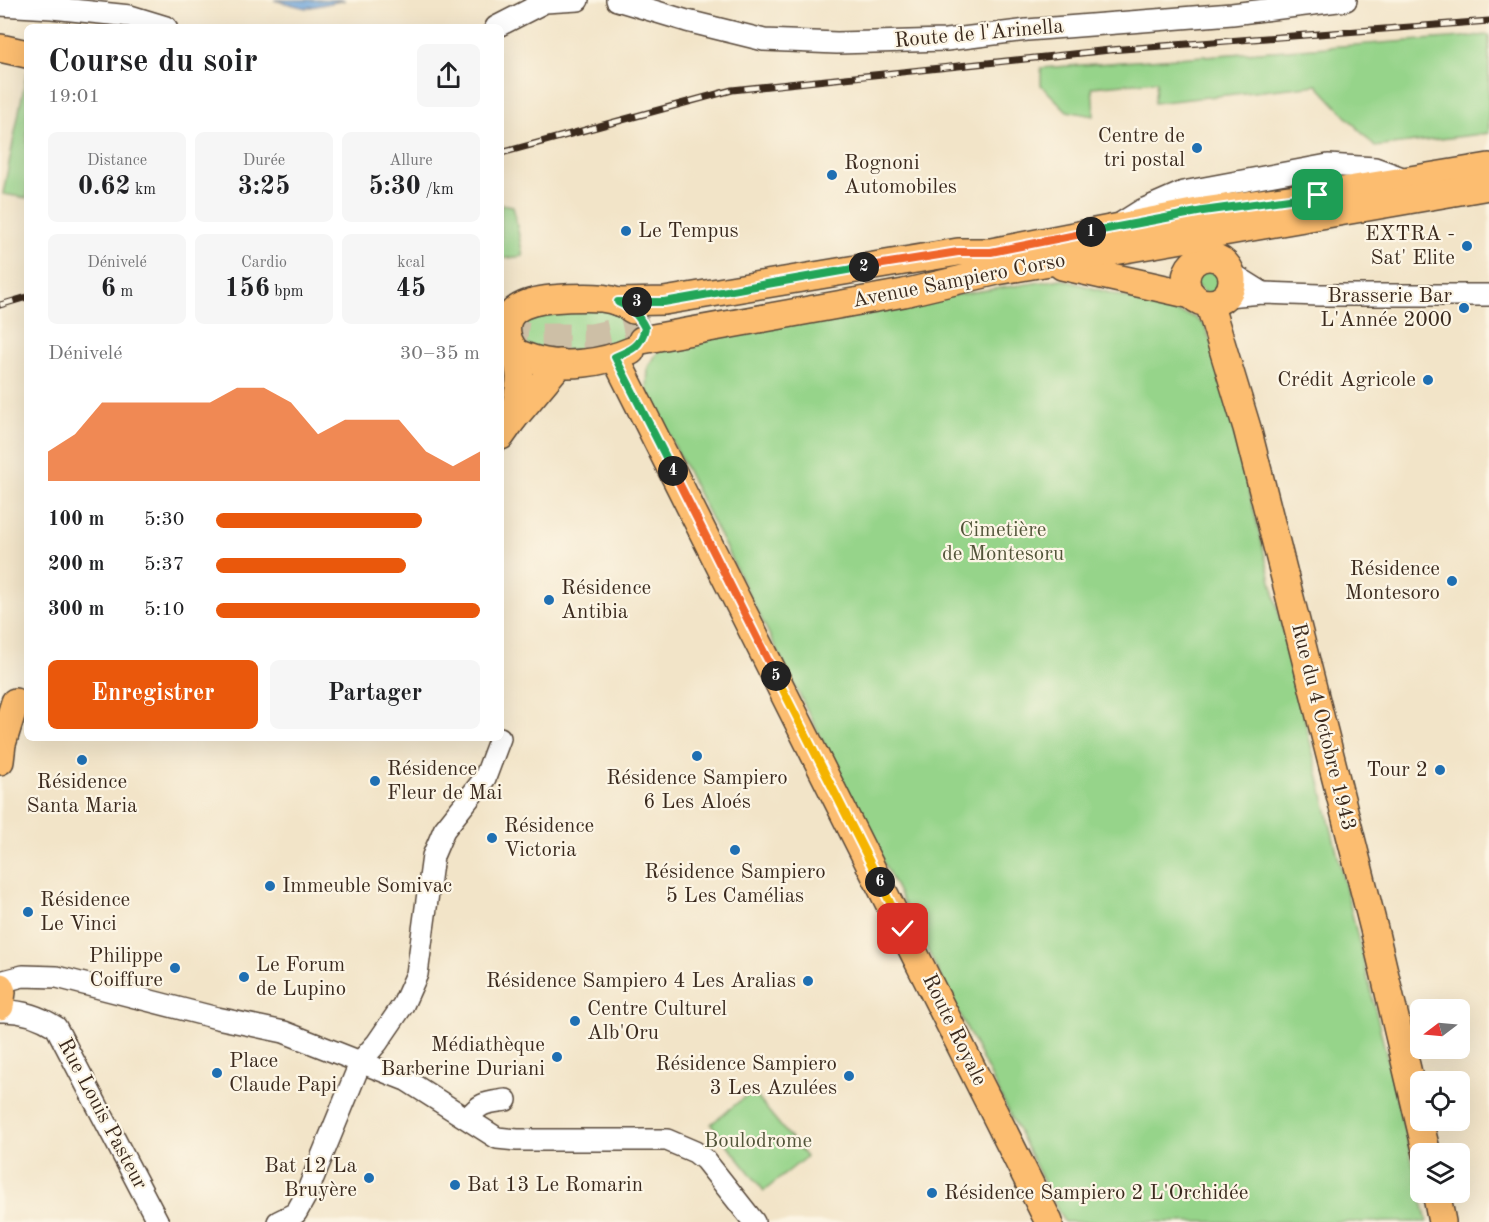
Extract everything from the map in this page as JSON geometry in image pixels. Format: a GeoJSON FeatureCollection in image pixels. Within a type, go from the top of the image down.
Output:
{"type":"FeatureCollection","features":[{"type":"Feature","properties":{"kind":"main road"},"geometry":{"type":"LineString","coordinates":[[0,36],[24,38]]}},
{"type":"Feature","properties":{"kind":"main road"},"geometry":{"type":"LineString","coordinates":[[0,48],[24,53]]}},
{"type":"Feature","properties":{"kind":"main road","name":"Avenue Sampiero Corso"},"geometry":{"type":"LineString","coordinates":[[649,326],[904,293],[994,262],[1113,228],[1203,211],[1489,166]]}},
{"type":"Feature","properties":{"kind":"main road","name":"Avenue Sampiero Corso"},"geometry":{"type":"LineString","coordinates":[[509,307],[548,299],[597,297],[618,302],[664,302],[958,252],[994,262],[1049,263],[1216,276],[1489,186]]}},
{"type":"Feature","properties":{"kind":"main road"},"geometry":{"type":"LineString","coordinates":[[1049,263],[1216,276]]}},
{"type":"Feature","properties":{"kind":"main road","name":"Rue du 4 Octobre 1943"},"geometry":{"type":"LineString","coordinates":[[1216,276],[1249,438],[1374,929],[1424,1143]]}},
{"type":"Feature","properties":{"kind":"main road"},"geometry":{"type":"LineString","coordinates":[[618,302],[639,315],[645,328],[649,326]]}},
{"type":"Feature","properties":{"kind":"main road"},"geometry":{"type":"LineString","coordinates":[[507,428],[520,377],[508,349],[506,330],[509,307]]}},
{"type":"Feature","properties":{"kind":"main road"},"geometry":{"type":"LineString","coordinates":[[508,349],[537,360],[560,363],[590,362],[615,357],[630,351],[649,326]]}},
{"type":"Feature","properties":{"kind":"main road","name":"Route Royale"},"geometry":{"type":"LineString","coordinates":[[615,357],[1049,1222]]}},
{"type":"Feature","properties":{"kind":"main road"},"geometry":{"type":"LineString","coordinates":[[507,428],[560,363]]}},
{"type":"Feature","properties":{"kind":"main road"},"geometry":{"type":"LineString","coordinates":[[1,748],[14,702]]}},
{"type":"Feature","properties":{"kind":"main road"},"geometry":{"type":"LineString","coordinates":[[0,987],[0,1006]]}},
{"type":"Feature","properties":{"kind":"main road"},"geometry":{"type":"LineString","coordinates":[[1438,1203],[1442,1222]]}},
{"type":"Feature","properties":{"kind":"street"},"geometry":{"type":"LineString","coordinates":[[502,24],[544,2],[578,0]]}},
{"type":"Feature","properties":{"kind":"street","name":"Route de l'Arinella"},"geometry":{"type":"LineString","coordinates":[[617,0],[687,21],[764,40],[837,43],[946,40],[1028,30],[1232,14],[1346,0]]}},
{"type":"Feature","properties":{"kind":"street"},"geometry":{"type":"LineString","coordinates":[[0,5],[130,16],[156,24]]}},
{"type":"Feature","properties":{"kind":"street"},"geometry":{"type":"LineString","coordinates":[[1216,276],[1263,293],[1489,295]]}},
{"type":"Feature","properties":{"kind":"street"},"geometry":{"type":"LineString","coordinates":[[278,1222],[296,1213],[306,1195],[361,1062],[403,1005],[417,974],[433,856],[444,830],[485,778],[498,741]]}},
{"type":"Feature","properties":{"kind":"street"},"geometry":{"type":"LineString","coordinates":[[0,982],[23,976],[57,976],[217,1018],[284,1032],[406,1080],[497,1138],[667,1140],[680,1144],[705,1160],[738,1205],[754,1222]]}},
{"type":"Feature","properties":{"kind":"street","name":"Rue Louis Pasteur"},"geometry":{"type":"LineString","coordinates":[[0,1011],[15,1011],[56,1027],[158,1222]]}},
{"type":"Feature","properties":{"kind":"street"},"geometry":{"type":"LineString","coordinates":[[468,1118],[482,1104],[506,1100]]}},
{"type":"Feature","properties":{"kind":"green space"},"geometry":{"type":"Polygon","coordinates":[[[1489,35],[1489,133],[1375,147],[1317,85],[1154,103],[1157,81],[1092,87],[1094,116],[1067,111],[1041,85],[1041,68],[1489,35]]]}},
{"type":"Feature","properties":{"kind":"green space"},"geometry":{"type":"Polygon","coordinates":[[[24,86],[24,198],[3,194],[24,86]]]}},
{"type":"Feature","properties":{"kind":"green space"},"geometry":{"type":"Polygon","coordinates":[[[504,204],[513,206],[523,256],[504,259],[504,204]]]}},
{"type":"Feature","properties":{"kind":"green space"},"geometry":{"type":"Polygon","coordinates":[[[1208,262],[1221,267],[1227,279],[1223,288],[1211,297],[1192,282],[1196,267],[1208,262]]]}},
{"type":"Feature","properties":{"kind":"green space","name":"Cimetière de Montesoru"},"geometry":{"type":"Polygon","coordinates":[[[1061,279],[1194,317],[1204,325],[1215,351],[1410,1152],[1410,1203],[1422,1203],[1427,1222],[1064,1222],[647,391],[648,367],[659,350],[772,322],[1061,279]]]}},
{"type":"Feature","properties":{"kind":"green space"},"geometry":{"type":"Polygon","coordinates":[[[615,309],[629,318],[632,326],[627,341],[613,349],[542,351],[518,340],[520,316],[527,311],[615,309]]]}},
{"type":"Feature","properties":{"kind":"green space","name":"Boulodrome"},"geometry":{"type":"Polygon","coordinates":[[[752,1091],[806,1157],[764,1191],[711,1124],[752,1091]]]}},
{"type":"Feature","properties":{"kind":"water"},"geometry":{"type":"Polygon","coordinates":[[[274,0],[345,0],[306,8],[274,0]]]}},
{"type":"Feature","properties":{"kind":"tunnel"},"geometry":{"type":"LineString","coordinates":[[504,332],[540,337],[592,337],[653,324]]}},
{"type":"Feature","properties":{"kind":"railway"},"geometry":{"type":"LineString","coordinates":[[504,152],[732,90],[1110,50],[1489,21]]}},
{"type":"Feature","properties":{"kind":"railway"},"geometry":{"type":"LineString","coordinates":[[0,305],[24,298]]}},
{"type":"Feature","properties":{"kind":"place","name":"Centre de tri postal"},"geometry":{"type":"Point","coordinates":[1197,148]}},
{"type":"Feature","properties":{"kind":"place","name":"Rognoni Automobiles"},"geometry":{"type":"Point","coordinates":[832,175]}},
{"type":"Feature","properties":{"kind":"place","name":"Le Tempus"},"geometry":{"type":"Point","coordinates":[626,231]}},
{"type":"Feature","properties":{"kind":"place","name":"EXTRA - Sat' Elite"},"geometry":{"type":"Point","coordinates":[1467,246]}},
{"type":"Feature","properties":{"kind":"place","name":"Brasserie Bar L'Année 2000"},"geometry":{"type":"Point","coordinates":[1464,308]}},
{"type":"Feature","properties":{"kind":"place","name":"Crédit Agricole"},"geometry":{"type":"Point","coordinates":[1428,380]}},
{"type":"Feature","properties":{"kind":"place","name":"Résidence Montesoro"},"geometry":{"type":"Point","coordinates":[1452,581]}},
{"type":"Feature","properties":{"kind":"place","name":"Résidence Antibia"},"geometry":{"type":"Point","coordinates":[549,600]}},
{"type":"Feature","properties":{"kind":"place","name":"Résidence Sampiero 6 Les Aloés"},"geometry":{"type":"Point","coordinates":[697,756]}},
{"type":"Feature","properties":{"kind":"place","name":"Résidence Santa Maria"},"geometry":{"type":"Point","coordinates":[82,760]}},
{"type":"Feature","properties":{"kind":"place","name":"Tour 2"},"geometry":{"type":"Point","coordinates":[1440,770]}},
{"type":"Feature","properties":{"kind":"place","name":"Résidence Fleur de Mai"},"geometry":{"type":"Point","coordinates":[375,781]}},
{"type":"Feature","properties":{"kind":"place","name":"Résidence Victoria"},"geometry":{"type":"Point","coordinates":[492,838]}},
{"type":"Feature","properties":{"kind":"place","name":"Résidence Sampiero 5 Les Camélias"},"geometry":{"type":"Point","coordinates":[735,850]}},
{"type":"Feature","properties":{"kind":"place","name":"Immeuble Somivac"},"geometry":{"type":"Point","coordinates":[270,886]}},
{"type":"Feature","properties":{"kind":"place","name":"Résidence Le Vinci"},"geometry":{"type":"Point","coordinates":[28,912]}},
{"type":"Feature","properties":{"kind":"place","name":"Philippe Coiffure"},"geometry":{"type":"Point","coordinates":[175,968]}},
{"type":"Feature","properties":{"kind":"place","name":"Le Forum de Lupino"},"geometry":{"type":"Point","coordinates":[244,977]}},
{"type":"Feature","properties":{"kind":"place","name":"Résidence Sampiero 4 Les Aralias"},"geometry":{"type":"Point","coordinates":[808,981]}},
{"type":"Feature","properties":{"kind":"place","name":"Centre Culturel Alb'Oru"},"geometry":{"type":"Point","coordinates":[575,1021]}},
{"type":"Feature","properties":{"kind":"place","name":"Médiathèque Barberine Duriani"},"geometry":{"type":"Point","coordinates":[557,1057]}},
{"type":"Feature","properties":{"kind":"place","name":"Place Claude Papi"},"geometry":{"type":"Point","coordinates":[217,1073]}},
{"type":"Feature","properties":{"kind":"place","name":"Résidence Sampiero 3 Les Azulées"},"geometry":{"type":"Point","coordinates":[849,1076]}},
{"type":"Feature","properties":{"kind":"place","name":"Bat 12 La Bruyère"},"geometry":{"type":"Point","coordinates":[369,1178]}},
{"type":"Feature","properties":{"kind":"place","name":"Bat 13 Le Romarin"},"geometry":{"type":"Point","coordinates":[455,1185]}},
{"type":"Feature","properties":{"kind":"place","name":"Résidence Sampiero 2 L'Orchidée"},"geometry":{"type":"Point","coordinates":[932,1193]}},
{"type":"Feature","properties":{"kind":"route"},"geometry":{"type":"LineString","coordinates":[[903,929],[615,357],[630,351],[642,340],[645,328],[639,315],[618,302],[664,302],[958,252],[991,252],[1235,205],[1318,195]]}}]}
